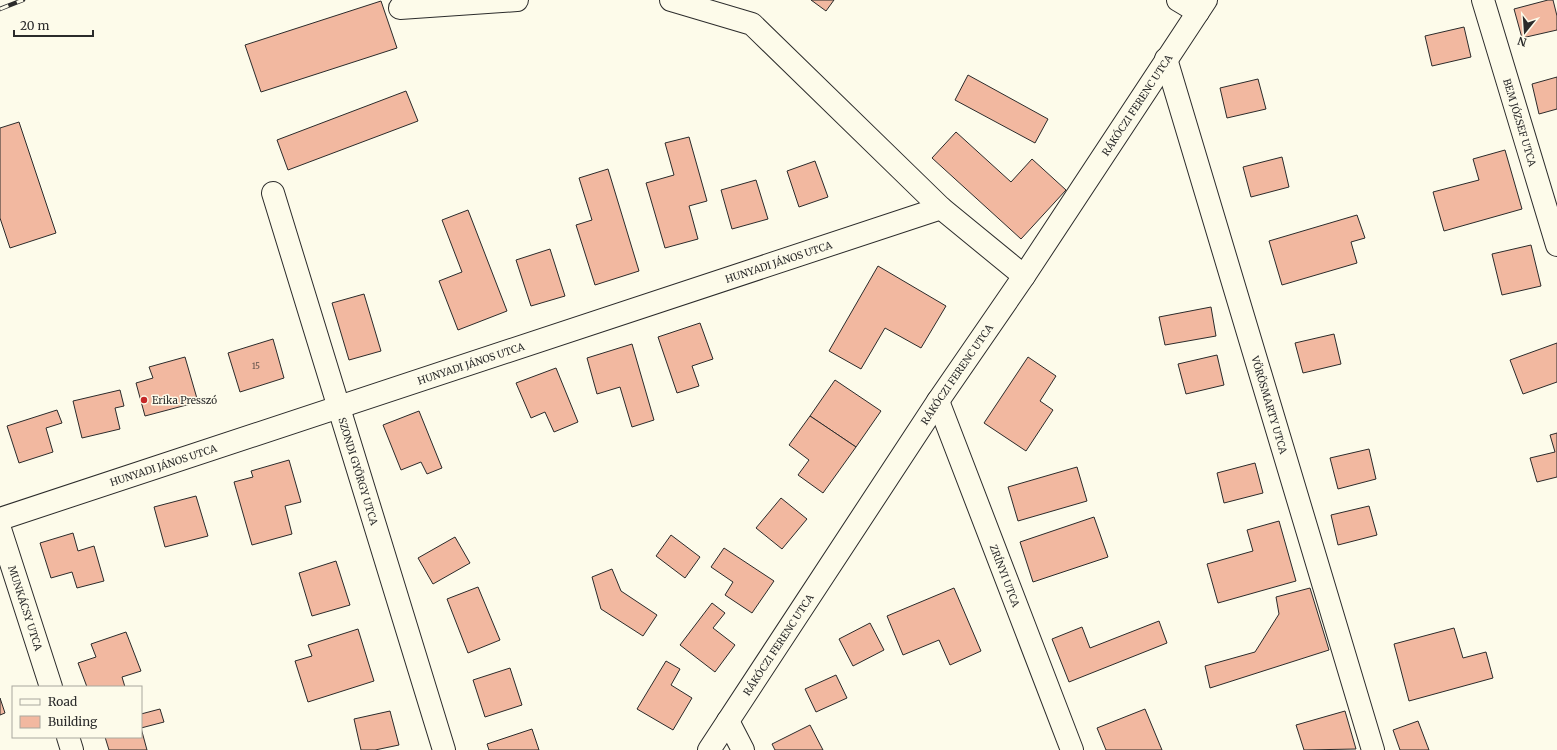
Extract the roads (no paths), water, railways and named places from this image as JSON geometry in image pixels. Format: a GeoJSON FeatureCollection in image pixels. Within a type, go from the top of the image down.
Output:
{"type":"FeatureCollection","features":[{"type":"Feature","properties":{"kind":"street"},"geometry":{"type":"LineString","coordinates":[[400,8],[517,0]]}},
{"type":"Feature","properties":{"kind":"street"},"geometry":{"type":"LineString","coordinates":[[671,0],[752,24],[942,208],[1024,276]]}},
{"type":"Feature","properties":{"kind":"street"},"geometry":{"type":"LineString","coordinates":[[1178,0],[1202,6]]}},
{"type":"Feature","properties":{"kind":"street","name":"BEM JÓZSEF UTCA"},"geometry":{"type":"LineString","coordinates":[[1483,0],[1557,245]]}},
{"type":"Feature","properties":{"kind":"street","name":"RÁKÓCZI FERENC UTCA"},"geometry":{"type":"LineString","coordinates":[[709,750],[938,401],[1024,276],[1202,6]]}},
{"type":"Feature","properties":{"kind":"street","name":"VÖRÖSMARTY UTCA"},"geometry":{"type":"LineString","coordinates":[[1166,59],[1373,750]]}},
{"type":"Feature","properties":{"kind":"street","name":"SZONDI GYÖRGY UTCA"},"geometry":{"type":"LineString","coordinates":[[273,193],[340,406],[444,750]]}},
{"type":"Feature","properties":{"kind":"street","name":"HUNYADI JÁNOS UTCA"},"geometry":{"type":"LineString","coordinates":[[0,519],[942,208]]}},
{"type":"Feature","properties":{"kind":"street","name":"ZRÍNYI UTCA"},"geometry":{"type":"LineString","coordinates":[[938,401],[1072,750]]}},
{"type":"Feature","properties":{"kind":"street","name":"MUNKÁCSY UTCA"},"geometry":{"type":"LineString","coordinates":[[0,529],[51,686]]}},
{"type":"Feature","properties":{"kind":"street"},"geometry":{"type":"LineString","coordinates":[[728,721],[743,750]]}},
{"type":"Feature","properties":{"kind":"street"},"geometry":{"type":"LineString","coordinates":[[68,738],[72,750]]}},
{"type":"Feature","properties":{"kind":"railway"},"geometry":{"type":"LineString","coordinates":[[0,9],[23,0]]}},
{"type":"Feature","properties":{"kind":"place","name":"Erika Presszó"},"geometry":{"type":"Point","coordinates":[144,400]}}]}
